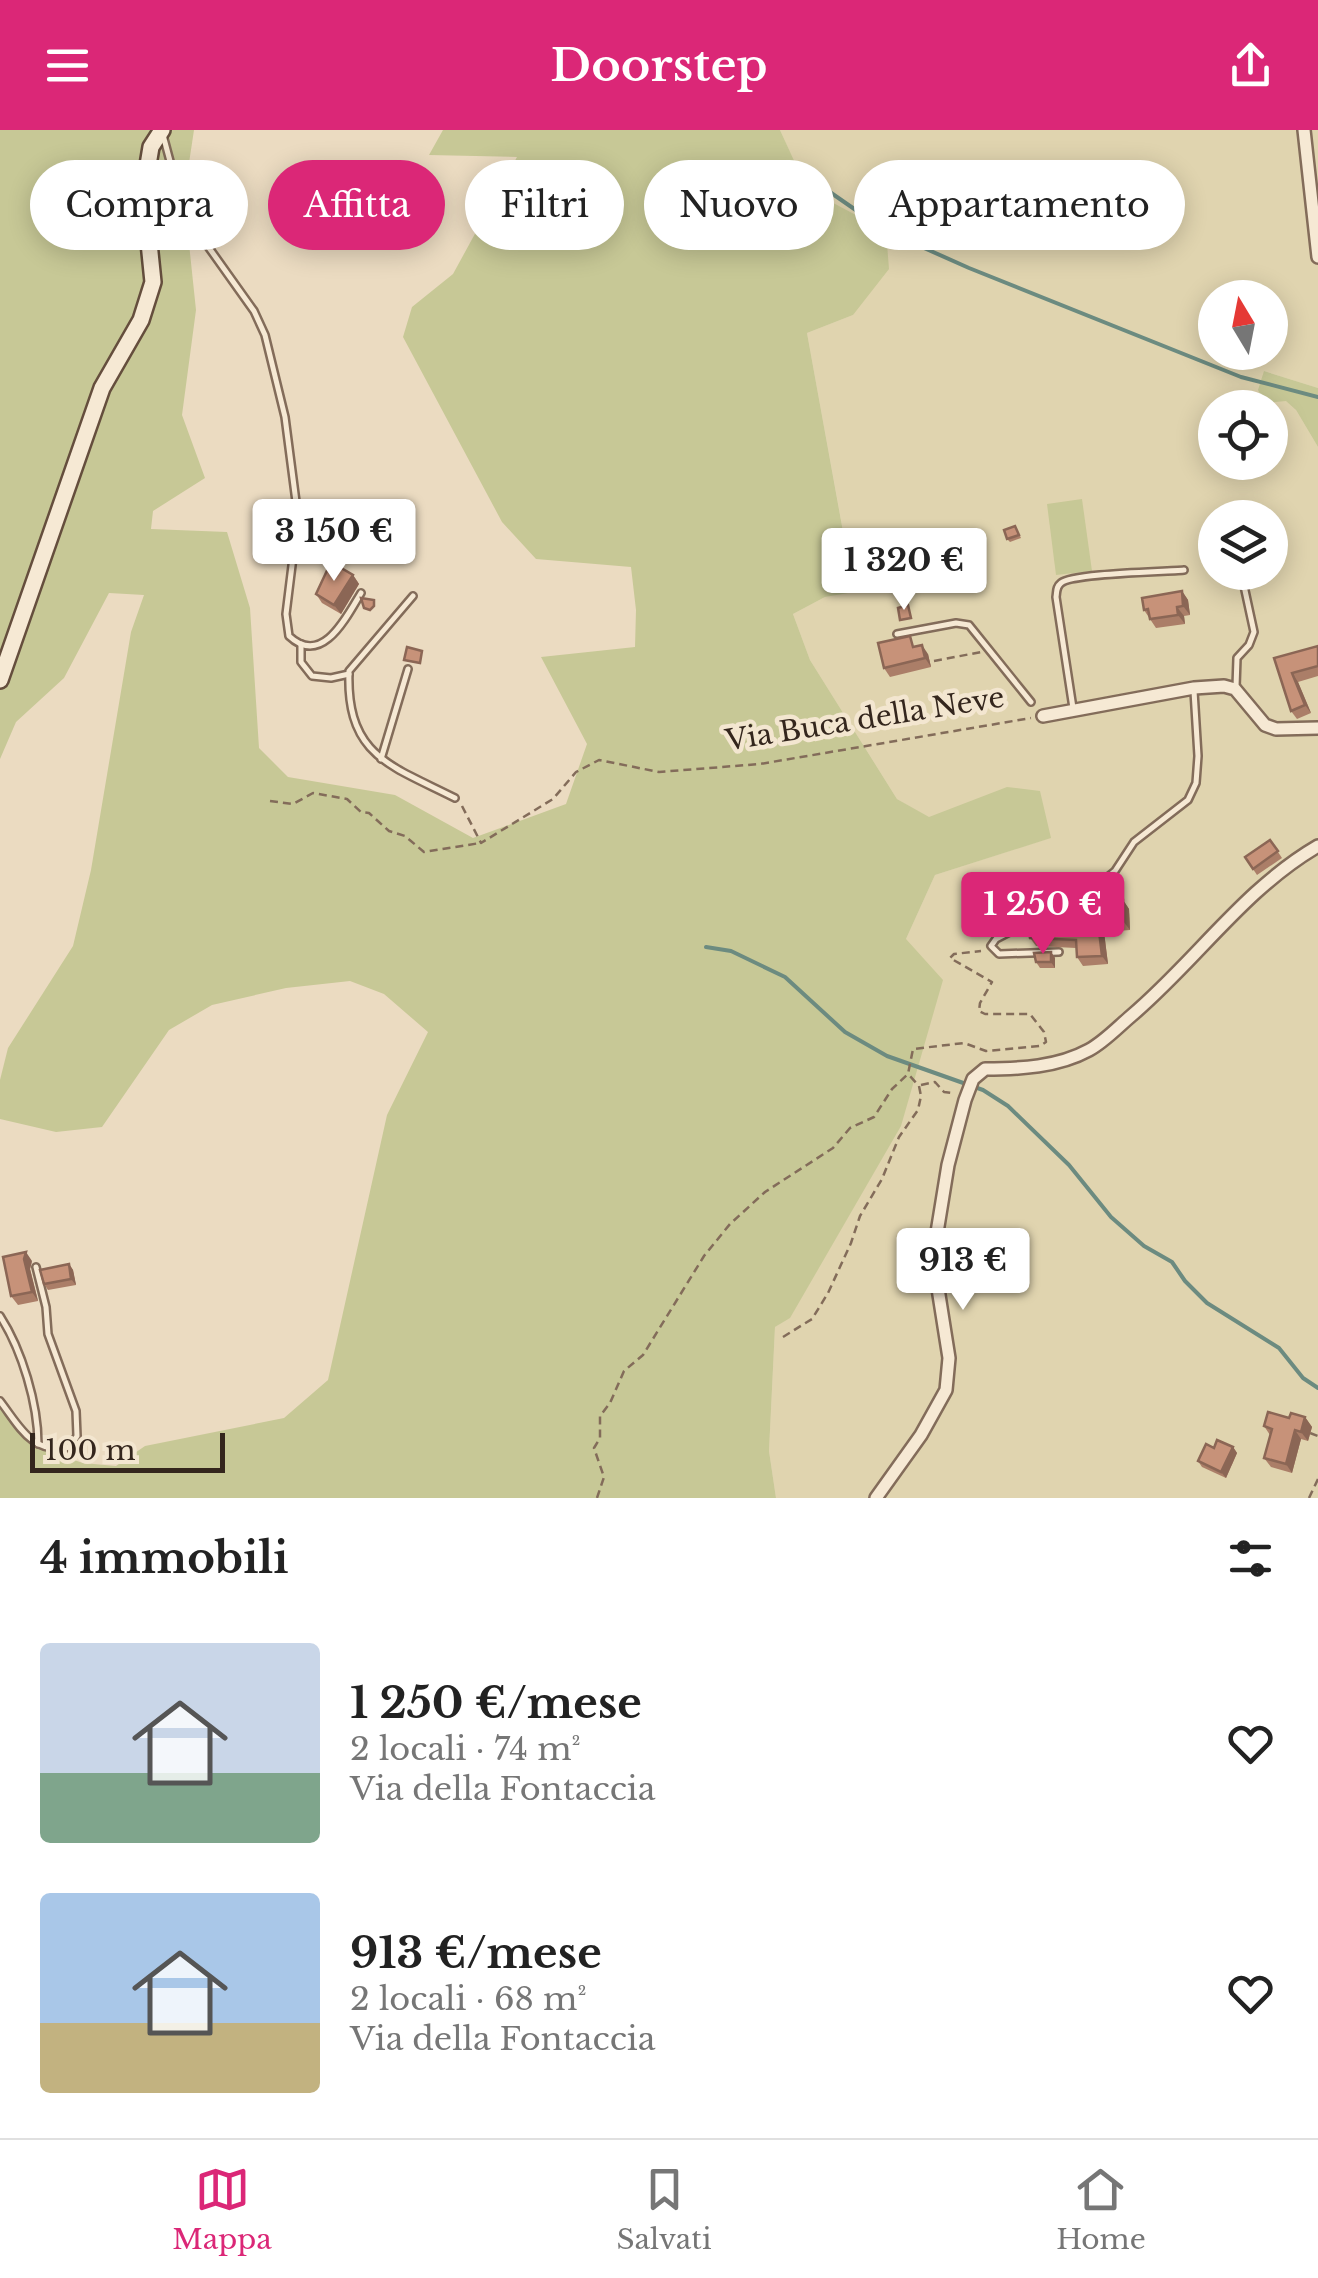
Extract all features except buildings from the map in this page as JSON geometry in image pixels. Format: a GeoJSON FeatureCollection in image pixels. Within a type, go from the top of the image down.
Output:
{"type":"FeatureCollection","features":[{"type":"Feature","properties":{"kind":"street"},"geometry":{"type":"LineString","coordinates":[[1304,130],[1318,258]]}},
{"type":"Feature","properties":{"kind":"street"},"geometry":{"type":"LineString","coordinates":[[0,680],[102,388],[141,320],[154,282],[146,177],[151,147],[162,131]]}},
{"type":"Feature","properties":{"kind":"street","name":"Via Buca della Neve"},"geometry":{"type":"LineString","coordinates":[[1040,714],[1194,688],[1236,689]]}},
{"type":"Feature","properties":{"kind":"street"},"geometry":{"type":"LineString","coordinates":[[1236,689],[1265,725],[1276,729],[1318,728]]}},
{"type":"Feature","properties":{"kind":"street"},"geometry":{"type":"LineString","coordinates":[[876,1498],[922,1434],[946,1390],[949,1358],[933,1257],[948,1166],[970,1087],[985,1069],[1020,1069],[1091,1049],[1156,995],[1248,898],[1282,869],[1318,846]]}},
{"type":"Feature","properties":{"kind":"lane"},"geometry":{"type":"LineString","coordinates":[[162,131],[178,191],[197,231],[254,311],[265,335],[285,417],[298,518],[286,630],[301,644],[322,643],[333,637],[360,594]]}},
{"type":"Feature","properties":{"kind":"lane"},"geometry":{"type":"LineString","coordinates":[[1073,711],[1056,598],[1058,585],[1086,577],[1184,570]]}},
{"type":"Feature","properties":{"kind":"lane"},"geometry":{"type":"LineString","coordinates":[[1236,689],[1238,658],[1249,646],[1254,632],[1245,590]]}},
{"type":"Feature","properties":{"kind":"lane"},"geometry":{"type":"LineString","coordinates":[[413,596],[352,666],[349,674],[358,731],[380,760],[455,798]]}},
{"type":"Feature","properties":{"kind":"lane"},"geometry":{"type":"LineString","coordinates":[[896,634],[963,623],[973,628],[1031,702]]}},
{"type":"Feature","properties":{"kind":"lane"},"geometry":{"type":"LineString","coordinates":[[301,644],[300,662],[312,676],[331,678],[349,674]]}},
{"type":"Feature","properties":{"kind":"lane"},"geometry":{"type":"LineString","coordinates":[[380,760],[408,669]]}},
{"type":"Feature","properties":{"kind":"lane"},"geometry":{"type":"LineString","coordinates":[[1059,952],[998,954],[992,950],[992,942],[1093,890],[1115,872],[1134,842],[1188,800],[1196,783],[1198,756],[1194,688]]}},
{"type":"Feature","properties":{"kind":"lane"},"geometry":{"type":"LineString","coordinates":[[0,1401],[22,1434],[38,1444],[58,1450],[70,1447],[77,1436],[73,1400],[48,1334],[36,1268]]}},
{"type":"Feature","properties":{"kind":"lane"},"geometry":{"type":"LineString","coordinates":[[0,1316],[9,1330],[26,1380],[38,1444]]}},
{"type":"Feature","properties":{"kind":"path"},"geometry":{"type":"LineString","coordinates":[[934,662],[990,650]]}},
{"type":"Feature","properties":{"kind":"path","name":"Via Buca della Neve"},"geometry":{"type":"LineString","coordinates":[[481,843],[553,800],[576,772],[599,760],[659,772],[760,764],[1040,714]]}},
{"type":"Feature","properties":{"kind":"path"},"geometry":{"type":"LineString","coordinates":[[270,801],[293,804],[313,793],[347,799],[424,852],[481,843]]}},
{"type":"Feature","properties":{"kind":"path"},"geometry":{"type":"LineString","coordinates":[[455,798],[469,816],[481,843]]}},
{"type":"Feature","properties":{"kind":"path"},"geometry":{"type":"LineString","coordinates":[[597,1498],[604,1477],[594,1448],[600,1438],[600,1416],[624,1371],[644,1355],[704,1256],[730,1224],[766,1192],[833,1148],[850,1128],[874,1118],[892,1089],[908,1074],[910,1052],[917,1047],[964,1043],[986,1051],[1040,1046],[1047,1040],[1030,1014],[985,1014],[979,1010],[992,982],[950,956],[992,950]]}},
{"type":"Feature","properties":{"kind":"path"},"geometry":{"type":"LineString","coordinates":[[782,1337],[812,1319],[828,1293],[860,1216],[882,1179],[899,1137],[918,1110],[920,1086],[908,1074]]}},
{"type":"Feature","properties":{"kind":"path"},"geometry":{"type":"LineString","coordinates":[[920,1086],[935,1082],[944,1092],[970,1087]]}},
{"type":"Feature","properties":{"kind":"path"},"geometry":{"type":"LineString","coordinates":[[1310,1433],[1318,1436]]}},
{"type":"Feature","properties":{"kind":"path"},"geometry":{"type":"LineString","coordinates":[[1309,1498],[1318,1479]]}},
{"type":"Feature","properties":{"kind":"shaded area"},"geometry":{"type":"Polygon","coordinates":[[[780,130],[1318,130],[1318,388],[1264,371],[1280,390],[1198,390],[1198,480],[1288,480],[1288,400],[1318,447],[1318,1498],[776,1498],[769,1451],[775,1327],[790,1317],[906,939],[935,875],[1050,838],[1007,788],[929,818],[897,799],[810,660],[793,614],[825,597],[854,591],[807,333],[853,315],[879,250],[1185,250],[1185,160],[854,160],[854,214],[834,204],[834,160],[793,160],[780,130]]]}},
{"type":"Feature","properties":{"kind":"green space"},"geometry":{"type":"Polygon","coordinates":[[[0,130],[194,130],[189,160],[30,160],[30,250],[190,250],[196,310],[182,415],[205,478],[153,511],[151,529],[227,532],[250,608],[259,748],[288,777],[395,795],[473,838],[566,804],[587,744],[541,657],[635,647],[631,567],[536,559],[502,522],[403,337],[412,307],[453,274],[466,250],[624,250],[624,160],[429,155],[443,130],[780,130],[794,160],[644,160],[644,250],[834,250],[834,203],[854,214],[854,250],[888,250],[889,269],[853,315],[807,333],[854,592],[825,597],[793,614],[810,660],[897,799],[929,817],[1007,787],[1040,791],[1051,838],[935,875],[906,939],[943,980],[901,1126],[790,1318],[775,1327],[769,1451],[776,1498],[0,1498],[0,1401],[5,1414],[38,1448],[83,1463],[116,1466],[145,1446],[284,1418],[328,1380],[387,1115],[428,1032],[384,994],[350,981],[286,988],[212,1005],[169,1030],[102,1127],[56,1132],[0,1119],[0,1080],[8,1048],[73,946],[91,870],[131,632],[144,595],[109,593],[64,678],[16,722],[0,759],[0,130]]]}},
{"type":"Feature","properties":{"kind":"green space"},"geometry":{"type":"Polygon","coordinates":[[[1264,371],[1318,388],[1318,447],[1288,403],[1288,390],[1258,390],[1264,371]]]}},
{"type":"Feature","properties":{"kind":"green space"},"geometry":{"type":"Polygon","coordinates":[[[1082,499],[1092,571],[1056,575],[1047,504],[1082,499]]]}},
{"type":"Feature","properties":{"kind":"waterway"},"geometry":{"type":"LineString","coordinates":[[834,195],[886,231],[969,268],[1241,377],[1318,397]]}},
{"type":"Feature","properties":{"kind":"waterway"},"geometry":{"type":"LineString","coordinates":[[706,947],[731,951],[785,977],[845,1032],[887,1056],[983,1090],[1008,1106],[1069,1165],[1111,1217],[1144,1246],[1172,1262],[1207,1303],[1279,1348],[1303,1378],[1318,1388]]}}]}
